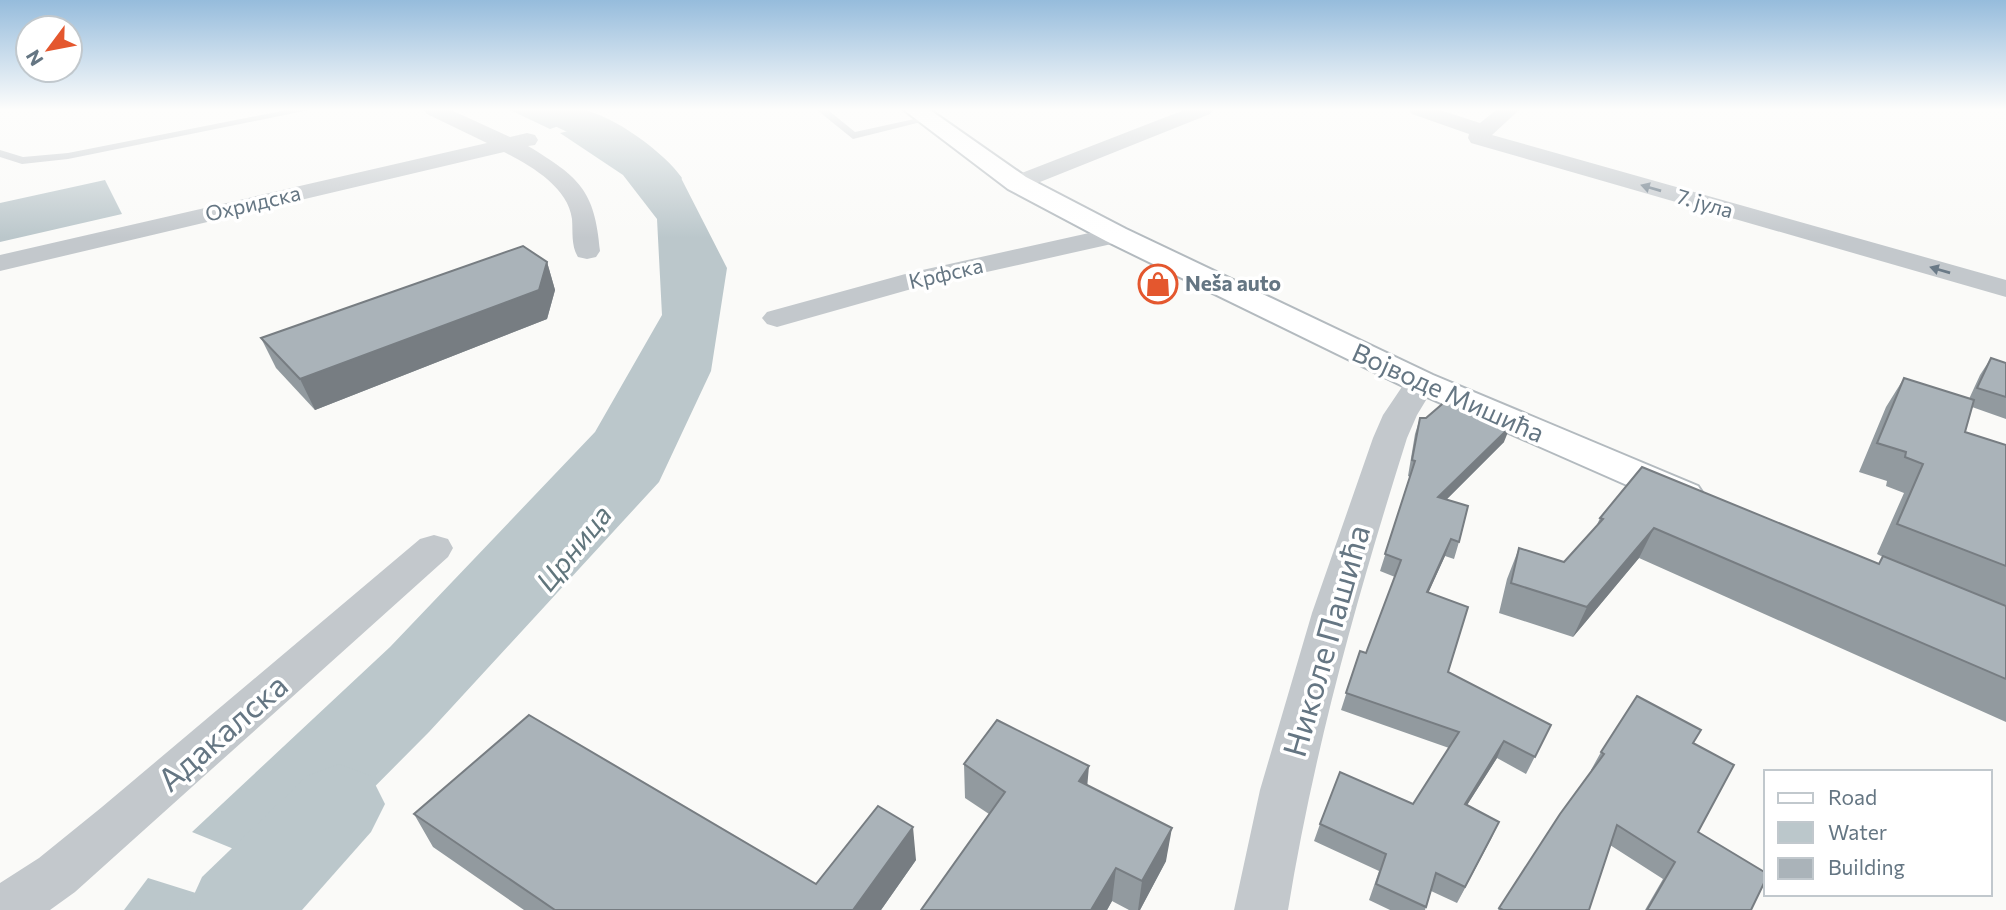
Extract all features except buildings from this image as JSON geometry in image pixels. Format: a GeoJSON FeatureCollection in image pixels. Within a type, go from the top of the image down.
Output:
{"type":"FeatureCollection","features":[{"type":"Feature","properties":{"kind":"main road","name":"Војводе Мишића"},"geometry":{"type":"LineString","coordinates":[[974,152],[1017,183],[1116,235],[1421,382],[1708,505]]}},
{"type":"Feature","properties":{"kind":"street","name":"Охридска"},"geometry":{"type":"LineString","coordinates":[[0,263],[475,152]]}},
{"type":"Feature","properties":{"kind":"street"},"geometry":{"type":"LineString","coordinates":[[528,152],[563,181],[582,207],[587,251]]}},
{"type":"Feature","properties":{"kind":"street"},"geometry":{"type":"LineString","coordinates":[[1017,183],[1095,152]]}},
{"type":"Feature","properties":{"kind":"street","name":"7. јула"},"geometry":{"type":"LineString","coordinates":[[1522,152],[2006,289]]}},
{"type":"Feature","properties":{"kind":"street","name":"Крфска"},"geometry":{"type":"LineString","coordinates":[[777,318],[909,281],[1116,235]]}},
{"type":"Feature","properties":{"kind":"street","name":"Николе Пашића"},"geometry":{"type":"LineString","coordinates":[[1261,910],[1282,802],[1323,643],[1390,438],[1421,382]]}},
{"type":"Feature","properties":{"kind":"street","name":"Адакалска"},"geometry":{"type":"LineString","coordinates":[[5,910],[57,875],[121,823],[434,548]]}},
{"type":"Feature","properties":{"kind":"lane"},"geometry":{"type":"LineString","coordinates":[[0,153],[22,160],[86,152]]}},
{"type":"Feature","properties":{"kind":"water"},"geometry":{"type":"Polygon","coordinates":[[[589,152],[652,152],[680,176],[727,268],[711,371],[659,482],[429,732],[290,872],[192,832],[390,647],[595,432],[662,315],[657,219],[623,175],[589,152]]]}},
{"type":"Feature","properties":{"kind":"water"},"geometry":{"type":"Polygon","coordinates":[[[105,180],[122,214],[0,242],[0,203],[105,180]]]}},
{"type":"Feature","properties":{"kind":"water"},"geometry":{"type":"Polygon","coordinates":[[[148,878],[250,910],[124,910],[148,878]]]}},
{"type":"Feature","properties":{"kind":"waterway","name":"Црница"},"geometry":{"type":"LineString","coordinates":[[631,152],[660,178]]}},
{"type":"Feature","properties":{"kind":"waterway","name":"Црница"},"geometry":{"type":"LineString","coordinates":[[237,910],[339,804]]}},
{"type":"Feature","properties":{"kind":"place","name":"Neša auto"},"geometry":{"type":"Point","coordinates":[1158,284]}}]}
